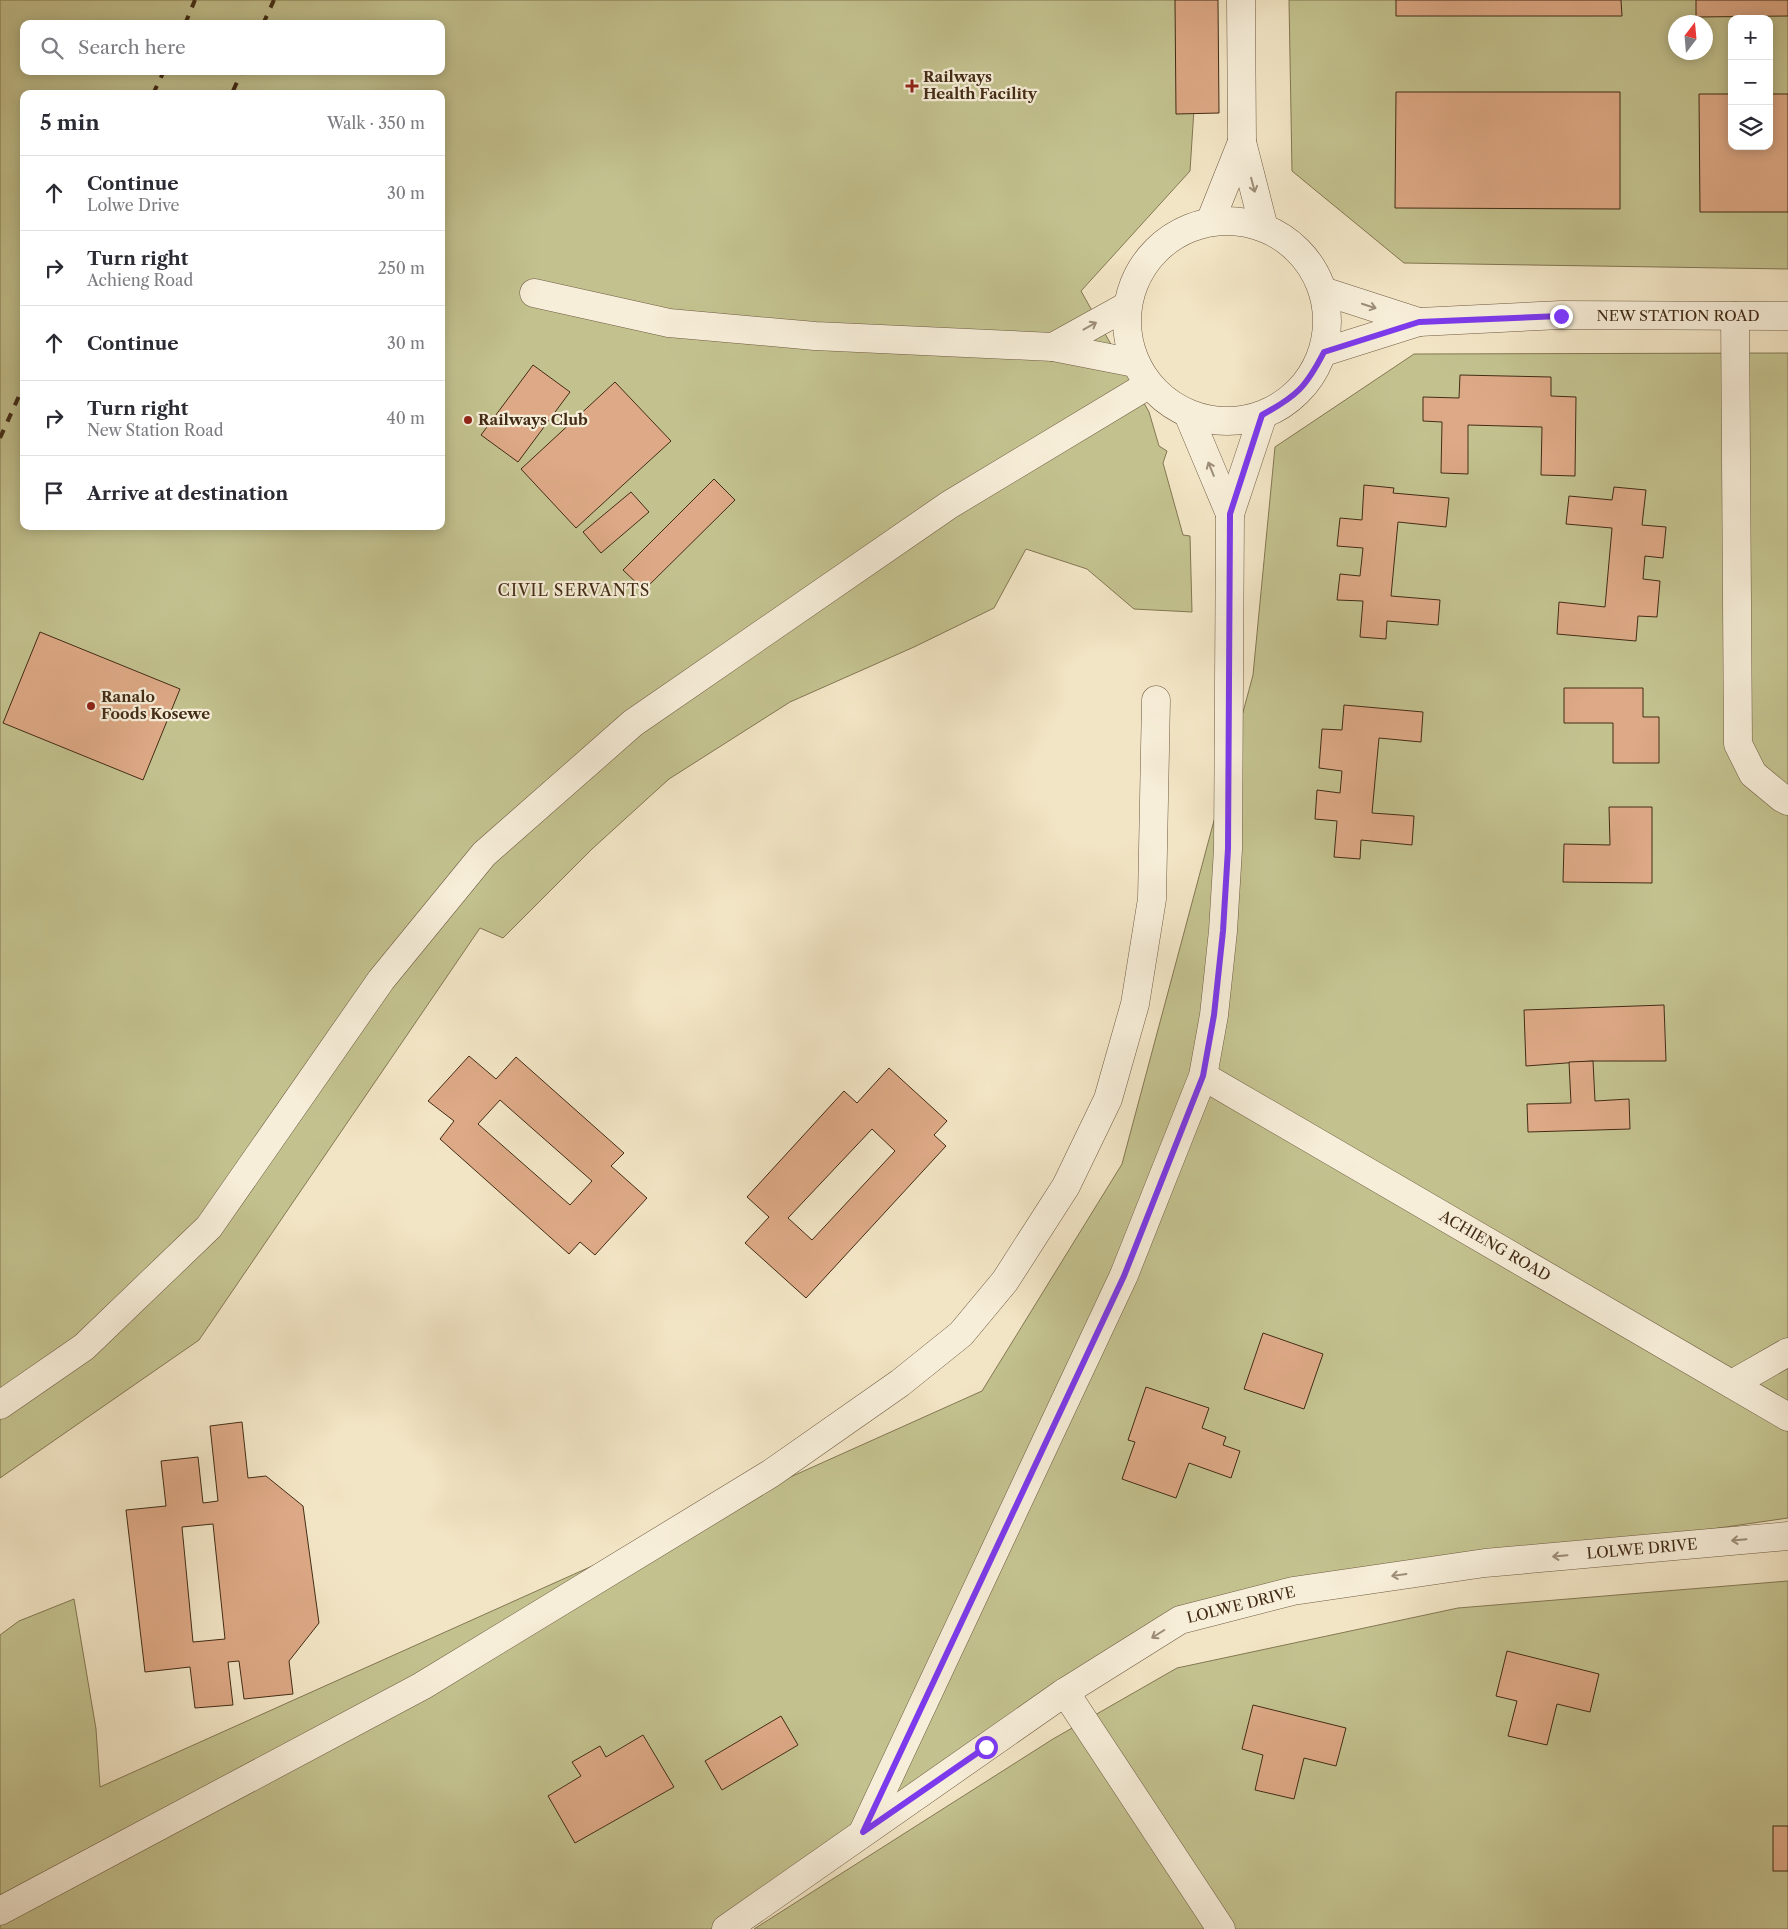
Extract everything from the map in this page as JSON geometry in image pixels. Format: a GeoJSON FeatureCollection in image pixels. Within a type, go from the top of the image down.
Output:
{"type":"FeatureCollection","features":[{"type":"Feature","properties":{"kind":"street"},"geometry":{"type":"LineString","coordinates":[[1241,0],[1242,142],[1264,228]]}},
{"type":"Feature","properties":{"kind":"street"},"geometry":{"type":"LineString","coordinates":[[1210,222],[1242,142]]}},
{"type":"Feature","properties":{"kind":"street"},"geometry":{"type":"LineString","coordinates":[[1210,222],[1238,222],[1264,228],[1284,239],[1301,253],[1314,270],[1323,291],[1328,311],[1324,352],[1310,379],[1289,401],[1262,415],[1238,421],[1212,421],[1188,414],[1166,402],[1141,374],[1128,345],[1127,306],[1137,276],[1155,250],[1180,232],[1210,222]]}},
{"type":"Feature","properties":{"kind":"street","name":"NEW STATION ROAD"},"geometry":{"type":"LineString","coordinates":[[1323,291],[1419,322]]}},
{"type":"Feature","properties":{"kind":"street"},"geometry":{"type":"LineString","coordinates":[[534,293],[669,322],[814,336],[1053,347],[1141,374]]}},
{"type":"Feature","properties":{"kind":"street"},"geometry":{"type":"LineString","coordinates":[[1053,347],[1127,306]]}},
{"type":"Feature","properties":{"kind":"street","name":"NEW STATION ROAD"},"geometry":{"type":"LineString","coordinates":[[1324,352],[1419,322],[1561,316],[1788,316]]}},
{"type":"Feature","properties":{"kind":"street"},"geometry":{"type":"LineString","coordinates":[[1735,316],[1738,744],[1753,774],[1788,801]]}},
{"type":"Feature","properties":{"kind":"street"},"geometry":{"type":"LineString","coordinates":[[0,1405],[84,1347],[209,1227],[381,980],[484,854],[634,723],[1141,374]]}},
{"type":"Feature","properties":{"kind":"street"},"geometry":{"type":"LineString","coordinates":[[1188,414],[1230,514]]}},
{"type":"Feature","properties":{"kind":"street"},"geometry":{"type":"LineString","coordinates":[[863,1832],[1124,1276],[1203,1076],[1214,1015],[1223,931],[1228,849],[1230,514],[1262,415]]}},
{"type":"Feature","properties":{"kind":"street"},"geometry":{"type":"LineString","coordinates":[[0,1911],[422,1686],[770,1474],[900,1383],[961,1334],[1004,1281],[1066,1186],[1108,1099],[1135,1004],[1152,899],[1156,700]]}},
{"type":"Feature","properties":{"kind":"street","name":"ACHIENG ROAD"},"geometry":{"type":"LineString","coordinates":[[1203,1076],[1788,1417]]}},
{"type":"Feature","properties":{"kind":"street"},"geometry":{"type":"LineString","coordinates":[[1732,1384],[1788,1352]]}},
{"type":"Feature","properties":{"kind":"street","name":"LOLWE DRIVE"},"geometry":{"type":"LineString","coordinates":[[726,1929],[1065,1692],[1180,1620],[1293,1591],[1485,1563],[1788,1536]]}},
{"type":"Feature","properties":{"kind":"street"},"geometry":{"type":"LineString","coordinates":[[1065,1692],[1221,1929]]}},
{"type":"Feature","properties":{"kind":"shaded area"},"geometry":{"type":"Polygon","coordinates":[[[0,0],[1201,0],[1190,171],[1081,291],[1149,412],[1159,446],[1167,451],[1163,463],[1183,535],[1190,536],[1192,612],[1134,609],[1087,569],[1026,549],[994,608],[914,647],[790,702],[669,779],[592,849],[503,938],[480,928],[199,1340],[0,1478],[0,0]]]}},
{"type":"Feature","properties":{"kind":"shaded area"},"geometry":{"type":"Polygon","coordinates":[[[1289,0],[1788,0],[1788,269],[1404,263],[1292,171],[1289,0]]]}},
{"type":"Feature","properties":{"kind":"shaded area"},"geometry":{"type":"Polygon","coordinates":[[[1788,353],[1788,1518],[1178,1606],[728,1929],[0,1929],[0,1635],[19,1621],[74,1599],[96,1729],[100,1787],[982,1391],[1122,1164],[1253,675],[1275,447],[1414,354],[1788,353]]]}},
{"type":"Feature","properties":{"kind":"shaded area"},"geometry":{"type":"Polygon","coordinates":[[[1788,1581],[1788,1929],[754,1929],[1053,1739],[1177,1668],[1458,1608],[1788,1581]]]}},
{"type":"Feature","properties":{"kind":"building"},"geometry":{"type":"Polygon","coordinates":[[[1175,0],[1218,0],[1219,113],[1176,114],[1175,0]]]}},
{"type":"Feature","properties":{"kind":"building"},"geometry":{"type":"Polygon","coordinates":[[[1396,0],[1621,0],[1622,16],[1396,16],[1396,0]]]}},
{"type":"Feature","properties":{"kind":"building"},"geometry":{"type":"Polygon","coordinates":[[[1696,0],[1788,0],[1788,16],[1728,15],[1728,17],[1713,17],[1713,15],[1696,15],[1696,0]]]}},
{"type":"Feature","properties":{"kind":"building"},"geometry":{"type":"Polygon","coordinates":[[[1396,92],[1620,92],[1620,209],[1395,208],[1396,92]]]}},
{"type":"Feature","properties":{"kind":"building"},"geometry":{"type":"Polygon","coordinates":[[[1699,94],[1728,94],[1728,150],[1773,150],[1773,94],[1788,94],[1788,212],[1700,212],[1699,94]]]}},
{"type":"Feature","properties":{"kind":"building"},"geometry":{"type":"Polygon","coordinates":[[[533,365],[570,392],[518,462],[481,435],[533,365]]]}},
{"type":"Feature","properties":{"kind":"building"},"geometry":{"type":"Polygon","coordinates":[[[1460,375],[1551,377],[1551,396],[1576,397],[1575,476],[1541,475],[1542,427],[1468,425],[1468,474],[1441,473],[1442,422],[1423,421],[1423,397],[1459,398],[1460,375]]]}},
{"type":"Feature","properties":{"kind":"building"},"geometry":{"type":"Polygon","coordinates":[[[615,382],[671,441],[576,528],[521,469],[615,382]]]}},
{"type":"Feature","properties":{"kind":"building"},"geometry":{"type":"Polygon","coordinates":[[[714,479],[735,500],[644,590],[623,570],[714,479]]]}},
{"type":"Feature","properties":{"kind":"building"},"geometry":{"type":"Polygon","coordinates":[[[1364,485],[1394,488],[1393,493],[1449,498],[1446,527],[1398,522],[1391,596],[1440,600],[1438,625],[1387,621],[1386,639],[1360,637],[1363,601],[1337,600],[1340,574],[1360,576],[1363,548],[1337,546],[1340,518],[1362,520],[1364,485]]]}},
{"type":"Feature","properties":{"kind":"building"},"geometry":{"type":"Polygon","coordinates":[[[1614,487],[1646,490],[1642,525],[1666,527],[1663,558],[1645,556],[1643,579],[1660,581],[1657,617],[1638,616],[1636,641],[1557,634],[1559,602],[1605,607],[1612,528],[1566,524],[1569,496],[1612,500],[1614,487]]]}},
{"type":"Feature","properties":{"kind":"building"},"geometry":{"type":"Polygon","coordinates":[[[631,492],[649,512],[601,553],[583,532],[631,492]]]}},
{"type":"Feature","properties":{"kind":"building","name":"Ranalo Foods Kosewe"},"geometry":{"type":"Polygon","coordinates":[[[40,632],[180,689],[143,780],[3,723],[40,632]]]}},
{"type":"Feature","properties":{"kind":"building"},"geometry":{"type":"Polygon","coordinates":[[[1564,688],[1643,688],[1643,717],[1659,717],[1659,763],[1613,763],[1613,723],[1564,723],[1564,688]]]}},
{"type":"Feature","properties":{"kind":"building"},"geometry":{"type":"Polygon","coordinates":[[[1344,705],[1423,712],[1421,742],[1379,738],[1372,813],[1414,816],[1412,845],[1361,840],[1360,859],[1334,857],[1337,821],[1315,819],[1317,790],[1340,793],[1342,771],[1319,768],[1322,729],[1342,730],[1344,705]]]}},
{"type":"Feature","properties":{"kind":"building"},"geometry":{"type":"Polygon","coordinates":[[[1609,807],[1652,807],[1652,883],[1563,882],[1564,844],[1610,845],[1609,807]]]}},
{"type":"Feature","properties":{"kind":"building"},"geometry":{"type":"Polygon","coordinates":[[[1664,1005],[1666,1061],[1593,1061],[1526,1066],[1524,1010],[1664,1005]]]}},
{"type":"Feature","properties":{"kind":"building"},"geometry":{"type":"Polygon","coordinates":[[[469,1056],[496,1079],[516,1057],[624,1153],[611,1166],[647,1198],[595,1255],[580,1242],[569,1254],[440,1139],[454,1121],[428,1101],[469,1056]],[[500,1100],[478,1124],[570,1205],[592,1181],[500,1100]]]}},
{"type":"Feature","properties":{"kind":"building"},"geometry":{"type":"Polygon","coordinates":[[[1593,1061],[1595,1101],[1629,1099],[1630,1129],[1528,1132],[1527,1104],[1571,1103],[1569,1062],[1593,1061]]]}},
{"type":"Feature","properties":{"kind":"building"},"geometry":{"type":"Polygon","coordinates":[[[889,1068],[947,1121],[934,1135],[946,1146],[806,1298],[745,1243],[769,1217],[747,1197],[844,1091],[857,1103],[889,1068]],[[872,1129],[788,1218],[812,1240],[895,1151],[872,1129]]]}},
{"type":"Feature","properties":{"kind":"building"},"geometry":{"type":"Polygon","coordinates":[[[1263,1333],[1323,1354],[1304,1409],[1244,1389],[1263,1333]]]}},
{"type":"Feature","properties":{"kind":"building"},"geometry":{"type":"Polygon","coordinates":[[[1146,1387],[1209,1408],[1202,1428],[1226,1437],[1223,1445],[1240,1451],[1231,1478],[1189,1463],[1176,1498],[1122,1479],[1135,1442],[1128,1440],[1146,1387]]]}},
{"type":"Feature","properties":{"kind":"building"},"geometry":{"type":"Polygon","coordinates":[[[242,1422],[248,1478],[266,1476],[303,1506],[319,1623],[289,1661],[293,1694],[244,1699],[239,1661],[228,1662],[233,1705],[195,1708],[190,1667],[145,1672],[126,1510],[166,1506],[161,1461],[198,1457],[203,1503],[218,1501],[210,1426],[242,1422]],[[213,1524],[182,1527],[193,1642],[225,1639],[213,1524]]]}},
{"type":"Feature","properties":{"kind":"building"},"geometry":{"type":"Polygon","coordinates":[[[1507,1651],[1599,1674],[1590,1712],[1557,1704],[1547,1745],[1508,1736],[1517,1701],[1496,1696],[1507,1651]]]}},
{"type":"Feature","properties":{"kind":"building"},"geometry":{"type":"Polygon","coordinates":[[[1253,1705],[1346,1728],[1336,1766],[1304,1758],[1294,1799],[1255,1790],[1263,1755],[1242,1749],[1253,1705]]]}},
{"type":"Feature","properties":{"kind":"building"},"geometry":{"type":"Polygon","coordinates":[[[781,1716],[798,1745],[722,1790],[705,1761],[781,1716]]]}},
{"type":"Feature","properties":{"kind":"building"},"geometry":{"type":"Polygon","coordinates":[[[643,1735],[674,1787],[575,1843],[548,1796],[581,1776],[572,1762],[600,1746],[606,1757],[643,1735]]]}},
{"type":"Feature","properties":{"kind":"building"},"geometry":{"type":"Polygon","coordinates":[[[1773,1826],[1788,1826],[1788,1871],[1773,1871],[1773,1826]]]}},
{"type":"Feature","properties":{"kind":"railway"},"geometry":{"type":"LineString","coordinates":[[187,20],[195,0]]}},
{"type":"Feature","properties":{"kind":"railway"},"geometry":{"type":"LineString","coordinates":[[265,20],[274,0]]}},
{"type":"Feature","properties":{"kind":"railway"},"geometry":{"type":"LineString","coordinates":[[155,90],[162,75]]}},
{"type":"Feature","properties":{"kind":"railway"},"geometry":{"type":"LineString","coordinates":[[233,90],[240,75]]}},
{"type":"Feature","properties":{"kind":"railway"},"geometry":{"type":"LineString","coordinates":[[0,438],[20,394]]}},
{"type":"Feature","properties":{"kind":"place","name":"Railways Health Facility"},"geometry":{"type":"Point","coordinates":[912,86]}},
{"type":"Feature","properties":{"kind":"place","name":"Railways Club"},"geometry":{"type":"Point","coordinates":[468,420]}},
{"type":"Feature","properties":{"kind":"place","name":"Ranalo Foods Kosewe"},"geometry":{"type":"Point","coordinates":[91,706]}},
{"type":"Feature","properties":{"kind":"district","name":"CIVIL SERVANTS"},"geometry":{"type":"Point","coordinates":[574,590]}},
{"type":"Feature","properties":{"kind":"route"},"geometry":{"type":"LineString","coordinates":[[986,1747],[863,1832],[1124,1276],[1203,1076],[1214,1015],[1223,931],[1228,849],[1230,514],[1262,415],[1289,401],[1310,379],[1324,352],[1419,322],[1561,316]]}}]}
